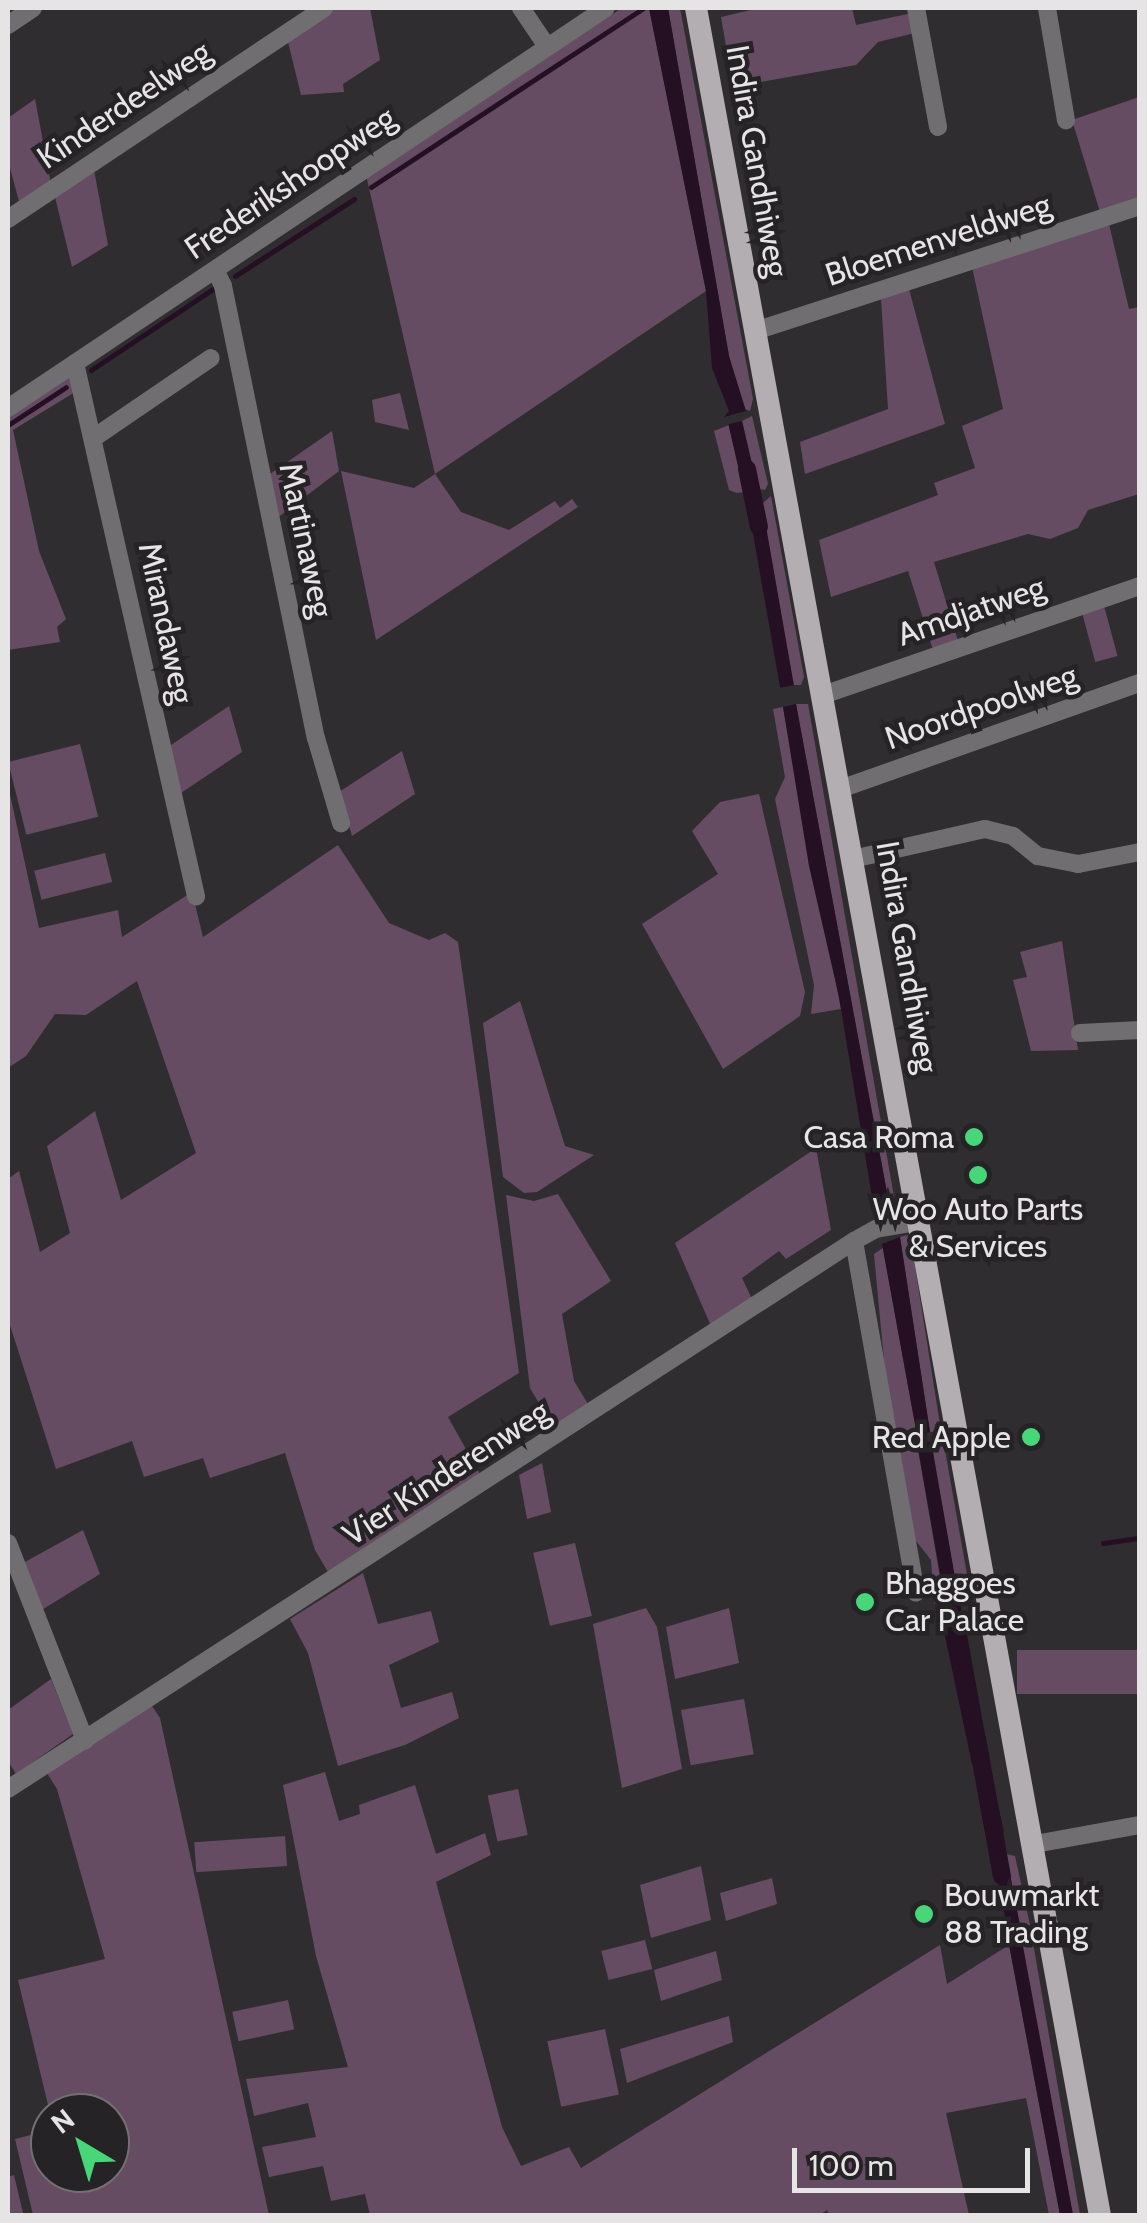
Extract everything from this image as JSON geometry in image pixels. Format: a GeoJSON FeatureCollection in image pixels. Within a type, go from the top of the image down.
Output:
{"type":"FeatureCollection","features":[{"type":"Feature","properties":{"kind":"main road","name":"Indira Gandhiweg"},"geometry":{"type":"LineString","coordinates":[[696,8],[856,858],[913,1222],[1035,1844],[1100,2216]]}},
{"type":"Feature","properties":{"kind":"street"},"geometry":{"type":"LineString","coordinates":[[8,25],[33,8]]}},
{"type":"Feature","properties":{"kind":"street","name":"Kinderdeelweg"},"geometry":{"type":"LineString","coordinates":[[8,219],[324,8]]}},
{"type":"Feature","properties":{"kind":"street"},"geometry":{"type":"LineString","coordinates":[[522,8],[546,45]]}},
{"type":"Feature","properties":{"kind":"street","name":"Frederikshoopweg"},"geometry":{"type":"LineString","coordinates":[[8,408],[606,8]]}},
{"type":"Feature","properties":{"kind":"street"},"geometry":{"type":"LineString","coordinates":[[916,8],[938,127]]}},
{"type":"Feature","properties":{"kind":"street"},"geometry":{"type":"LineString","coordinates":[[1047,8],[1066,120]]}},
{"type":"Feature","properties":{"kind":"street","name":"Bloemenveldweg"},"geometry":{"type":"LineString","coordinates":[[755,331],[1140,206]]}},
{"type":"Feature","properties":{"kind":"street","name":"Martinaweg"},"geometry":{"type":"LineString","coordinates":[[214,270],[224,286],[316,738],[340,823]]}},
{"type":"Feature","properties":{"kind":"street"},"geometry":{"type":"LineString","coordinates":[[95,437],[211,358]]}},
{"type":"Feature","properties":{"kind":"street","name":"Mirandaweg"},"geometry":{"type":"LineString","coordinates":[[75,363],[95,437],[196,896]]}},
{"type":"Feature","properties":{"kind":"street","name":"Amdjatweg"},"geometry":{"type":"LineString","coordinates":[[823,695],[1140,586]]}},
{"type":"Feature","properties":{"kind":"street","name":"Noordpoolweg"},"geometry":{"type":"LineString","coordinates":[[843,788],[1140,684]]}},
{"type":"Feature","properties":{"kind":"street"},"geometry":{"type":"LineString","coordinates":[[856,858],[986,829],[1013,836],[1038,856],[1078,864],[1140,852]]}},
{"type":"Feature","properties":{"kind":"street"},"geometry":{"type":"LineString","coordinates":[[1080,1033],[1140,1030]]}},
{"type":"Feature","properties":{"kind":"street","name":"Vier Kinderenweg"},"geometry":{"type":"LineString","coordinates":[[8,1790],[854,1242],[876,1229],[913,1222]]}},
{"type":"Feature","properties":{"kind":"street"},"geometry":{"type":"LineString","coordinates":[[854,1242],[916,1593]]}},
{"type":"Feature","properties":{"kind":"street"},"geometry":{"type":"LineString","coordinates":[[8,1543],[85,1740]]}},
{"type":"Feature","properties":{"kind":"street"},"geometry":{"type":"LineString","coordinates":[[1035,1844],[1140,1825]]}},
{"type":"Feature","properties":{"kind":"shaded area"},"geometry":{"type":"Polygon","coordinates":[[[333,8],[370,8],[380,60],[343,84],[344,92],[301,95],[287,38],[333,8]]]}},
{"type":"Feature","properties":{"kind":"shaded area"},"geometry":{"type":"Polygon","coordinates":[[[622,8],[649,8],[706,291],[435,474],[366,175],[622,8]]]}},
{"type":"Feature","properties":{"kind":"shaded area"},"geometry":{"type":"Polygon","coordinates":[[[649,8],[668,8],[729,356],[746,411],[724,417],[729,411],[712,368],[706,291],[649,8]]]}},
{"type":"Feature","properties":{"kind":"shaded area"},"geometry":{"type":"Polygon","coordinates":[[[668,8],[680,8],[753,399],[750,411],[740,407],[729,356],[668,8]]]}},
{"type":"Feature","properties":{"kind":"shaded area"},"geometry":{"type":"Polygon","coordinates":[[[759,8],[852,8],[856,25],[912,13],[915,33],[878,42],[856,65],[733,87],[721,17],[759,8]]]}},
{"type":"Feature","properties":{"kind":"shaded area"},"geometry":{"type":"Polygon","coordinates":[[[1139,97],[1139,199],[1100,212],[1072,120],[1139,97]]]}},
{"type":"Feature","properties":{"kind":"shaded area"},"geometry":{"type":"Polygon","coordinates":[[[35,99],[51,184],[20,205],[8,161],[8,118],[35,99]]]}},
{"type":"Feature","properties":{"kind":"shaded area"},"geometry":{"type":"Polygon","coordinates":[[[94,170],[108,245],[72,267],[55,197],[94,170]]]}},
{"type":"Feature","properties":{"kind":"shaded area"},"geometry":{"type":"Polygon","coordinates":[[[1109,224],[1129,309],[1139,307],[1139,494],[1088,510],[1078,528],[1050,539],[1028,534],[934,562],[958,641],[933,650],[908,571],[831,597],[819,540],[938,495],[934,483],[975,468],[962,426],[1003,409],[972,267],[1109,224]]]}},
{"type":"Feature","properties":{"kind":"shaded area"},"geometry":{"type":"Polygon","coordinates":[[[909,289],[945,424],[805,474],[800,442],[888,409],[881,299],[909,289]]]}},
{"type":"Feature","properties":{"kind":"shaded area"},"geometry":{"type":"Polygon","coordinates":[[[68,376],[80,389],[13,430],[39,551],[66,619],[57,627],[60,642],[8,650],[8,417],[68,376]]]}},
{"type":"Feature","properties":{"kind":"shaded area"},"geometry":{"type":"Polygon","coordinates":[[[400,393],[409,430],[375,422],[372,400],[400,393]]]}},
{"type":"Feature","properties":{"kind":"shaded area"},"geometry":{"type":"Polygon","coordinates":[[[752,416],[768,484],[765,490],[758,489],[742,421],[752,416]]]}},
{"type":"Feature","properties":{"kind":"shaded area"},"geometry":{"type":"Polygon","coordinates":[[[742,421],[758,489],[744,492],[728,424],[742,421]]]}},
{"type":"Feature","properties":{"kind":"shaded area"},"geometry":{"type":"Polygon","coordinates":[[[729,425],[744,492],[729,490],[714,431],[729,425]]]}},
{"type":"Feature","properties":{"kind":"shaded area"},"geometry":{"type":"Polygon","coordinates":[[[332,431],[339,471],[276,519],[267,476],[332,431]]]}},
{"type":"Feature","properties":{"kind":"shaded area"},"geometry":{"type":"Polygon","coordinates":[[[341,471],[414,488],[435,474],[461,512],[509,530],[555,501],[560,508],[572,499],[578,507],[376,640],[341,471]]]}},
{"type":"Feature","properties":{"kind":"shaded area"},"geometry":{"type":"Polygon","coordinates":[[[771,496],[804,677],[801,685],[793,685],[762,504],[771,496]]]}},
{"type":"Feature","properties":{"kind":"shaded area"},"geometry":{"type":"Polygon","coordinates":[[[762,504],[794,685],[780,688],[748,506],[762,504]]]}},
{"type":"Feature","properties":{"kind":"shaded area"},"geometry":{"type":"Polygon","coordinates":[[[1103,602],[1117,656],[1095,662],[1081,608],[1103,602]]]}},
{"type":"Feature","properties":{"kind":"shaded area"},"geometry":{"type":"Polygon","coordinates":[[[796,704],[808,704],[897,1214],[891,1214],[796,704]]]}},
{"type":"Feature","properties":{"kind":"shaded area"},"geometry":{"type":"Polygon","coordinates":[[[796,704],[891,1214],[877,1216],[874,1209],[839,997],[809,866],[783,707],[796,704]]]}},
{"type":"Feature","properties":{"kind":"shaded area"},"geometry":{"type":"Polygon","coordinates":[[[229,706],[242,752],[178,795],[168,747],[229,706]]]}},
{"type":"Feature","properties":{"kind":"shaded area"},"geometry":{"type":"Polygon","coordinates":[[[783,707],[841,1009],[811,1014],[814,985],[775,799],[785,777],[773,709],[783,707]]]}},
{"type":"Feature","properties":{"kind":"shaded area"},"geometry":{"type":"Polygon","coordinates":[[[80,744],[98,817],[26,835],[8,762],[80,744]]]}},
{"type":"Feature","properties":{"kind":"shaded area"},"geometry":{"type":"Polygon","coordinates":[[[402,751],[415,794],[352,836],[339,792],[402,751]]]}},
{"type":"Feature","properties":{"kind":"shaded area"},"geometry":{"type":"Polygon","coordinates":[[[8,785],[39,928],[118,910],[122,937],[192,892],[203,937],[338,845],[389,923],[429,940],[445,933],[458,942],[519,1373],[448,1417],[481,1476],[328,1572],[315,1550],[285,1453],[210,1478],[203,1458],[144,1477],[132,1441],[56,1469],[8,1319],[8,1179],[19,1171],[40,1252],[70,1233],[47,1146],[95,1111],[121,1200],[196,1153],[137,981],[86,1015],[55,1014],[26,1056],[8,1068],[8,785]]]}},
{"type":"Feature","properties":{"kind":"shaded area"},"geometry":{"type":"Polygon","coordinates":[[[759,794],[805,992],[800,1016],[723,1069],[642,924],[718,874],[692,831],[720,802],[759,794]]]}},
{"type":"Feature","properties":{"kind":"shaded area"},"geometry":{"type":"Polygon","coordinates":[[[105,853],[112,882],[41,900],[34,871],[105,853]]]}},
{"type":"Feature","properties":{"kind":"shaded area"},"geometry":{"type":"Polygon","coordinates":[[[1062,941],[1078,1050],[1031,1051],[1013,980],[1027,977],[1020,952],[1062,941]]]}},
{"type":"Feature","properties":{"kind":"shaded area"},"geometry":{"type":"Polygon","coordinates":[[[520,1001],[565,1146],[594,1155],[537,1192],[524,1193],[503,1177],[483,1023],[520,1001]]]}},
{"type":"Feature","properties":{"kind":"shaded area"},"geometry":{"type":"Polygon","coordinates":[[[816,1148],[831,1230],[786,1259],[779,1251],[742,1278],[752,1299],[711,1326],[675,1243],[816,1148]]]}},
{"type":"Feature","properties":{"kind":"shaded area"},"geometry":{"type":"Polygon","coordinates":[[[558,1194],[611,1281],[562,1314],[574,1381],[588,1404],[553,1427],[530,1388],[506,1195],[534,1201],[558,1194]]]}},
{"type":"Feature","properties":{"kind":"shaded area"},"geometry":{"type":"Polygon","coordinates":[[[908,1235],[941,1431],[930,1432],[900,1237],[908,1235]]]}},
{"type":"Feature","properties":{"kind":"shaded area"},"geometry":{"type":"Polygon","coordinates":[[[900,1237],[930,1432],[917,1435],[882,1244],[900,1237]]]}},
{"type":"Feature","properties":{"kind":"shaded area"},"geometry":{"type":"Polygon","coordinates":[[[883,1248],[917,1435],[910,1438],[895,1438],[888,1403],[874,1254],[883,1248]]]}},
{"type":"Feature","properties":{"kind":"shaded area"},"geometry":{"type":"Polygon","coordinates":[[[943,1439],[968,1580],[959,1604],[931,1441],[943,1439]]]}},
{"type":"Feature","properties":{"kind":"shaded area"},"geometry":{"type":"Polygon","coordinates":[[[931,1441],[960,1603],[946,1606],[917,1443],[931,1441]]]}},
{"type":"Feature","properties":{"kind":"shaded area"},"geometry":{"type":"Polygon","coordinates":[[[917,1444],[945,1606],[942,1608],[934,1603],[931,1560],[913,1537],[899,1452],[917,1444]]]}},
{"type":"Feature","properties":{"kind":"shaded area"},"geometry":{"type":"Polygon","coordinates":[[[542,1463],[551,1512],[527,1519],[519,1475],[542,1463]]]}},
{"type":"Feature","properties":{"kind":"shaded area"},"geometry":{"type":"Polygon","coordinates":[[[83,1530],[100,1574],[40,1611],[23,1563],[83,1530]]]}},
{"type":"Feature","properties":{"kind":"shaded area"},"geometry":{"type":"Polygon","coordinates":[[[575,1543],[592,1616],[550,1626],[533,1553],[575,1543]]]}},
{"type":"Feature","properties":{"kind":"shaded area"},"geometry":{"type":"Polygon","coordinates":[[[363,1573],[378,1624],[431,1611],[439,1642],[389,1665],[401,1708],[452,1692],[459,1718],[405,1745],[338,1766],[308,1653],[290,1619],[363,1573]]]}},
{"type":"Feature","properties":{"kind":"shaded area"},"geometry":{"type":"Polygon","coordinates":[[[646,1608],[657,1627],[682,1769],[622,1788],[593,1624],[646,1608]]]}},
{"type":"Feature","properties":{"kind":"shaded area"},"geometry":{"type":"Polygon","coordinates":[[[729,1608],[739,1663],[675,1679],[666,1627],[729,1608]]]}},
{"type":"Feature","properties":{"kind":"shaded area"},"geometry":{"type":"Polygon","coordinates":[[[964,1618],[990,1762],[972,1764],[942,1622],[964,1618]]]}},
{"type":"Feature","properties":{"kind":"shaded area"},"geometry":{"type":"Polygon","coordinates":[[[1017,1650],[1139,1650],[1139,1694],[1017,1694],[1017,1650]]]}},
{"type":"Feature","properties":{"kind":"shaded area"},"geometry":{"type":"Polygon","coordinates":[[[51,1679],[73,1734],[16,1774],[8,1761],[8,1710],[51,1679]]]}},
{"type":"Feature","properties":{"kind":"shaded area"},"geometry":{"type":"Polygon","coordinates":[[[744,1699],[754,1754],[691,1765],[681,1710],[744,1699]]]}},
{"type":"Feature","properties":{"kind":"shaded area"},"geometry":{"type":"Polygon","coordinates":[[[152,1706],[160,1718],[269,2215],[33,2215],[15,2139],[30,2135],[30,2193],[130,2193],[130,2093],[45,2093],[18,1980],[105,1959],[57,1789],[47,1773],[152,1706]]]}},
{"type":"Feature","properties":{"kind":"shaded area"},"geometry":{"type":"Polygon","coordinates":[[[325,1772],[339,1821],[360,1814],[359,1805],[415,1785],[436,1854],[485,1833],[491,1855],[436,1882],[502,2127],[521,2166],[569,2147],[581,2168],[940,1945],[947,1984],[1009,1945],[1060,2215],[1049,2215],[1026,2098],[946,2113],[969,2215],[830,2216],[827,2210],[818,2216],[370,2215],[365,2194],[331,2201],[323,2166],[269,2177],[262,2147],[316,2137],[308,2103],[254,2116],[246,2079],[348,2067],[316,1956],[283,1785],[325,1772]]]}},
{"type":"Feature","properties":{"kind":"shaded area"},"geometry":{"type":"Polygon","coordinates":[[[992,1779],[1004,1832],[987,1840],[976,1782],[992,1779]]]}},
{"type":"Feature","properties":{"kind":"shaded area"},"geometry":{"type":"Polygon","coordinates":[[[518,1789],[528,1835],[497,1841],[488,1795],[518,1789]]]}},
{"type":"Feature","properties":{"kind":"shaded area"},"geometry":{"type":"Polygon","coordinates":[[[285,1836],[287,1866],[196,1872],[194,1842],[285,1836]]]}},
{"type":"Feature","properties":{"kind":"shaded area"},"geometry":{"type":"Polygon","coordinates":[[[1006,1854],[1015,1856],[1030,1925],[1021,1930],[1006,1854]]]}},
{"type":"Feature","properties":{"kind":"shaded area"},"geometry":{"type":"Polygon","coordinates":[[[1006,1854],[1021,1930],[1008,1932],[993,1856],[1006,1854]]]}},
{"type":"Feature","properties":{"kind":"shaded area"},"geometry":{"type":"Polygon","coordinates":[[[701,1866],[711,1920],[651,1938],[640,1885],[701,1866]]]}},
{"type":"Feature","properties":{"kind":"shaded area"},"geometry":{"type":"Polygon","coordinates":[[[772,1878],[777,1904],[726,1921],[720,1893],[772,1878]]]}},
{"type":"Feature","properties":{"kind":"shaded area"},"geometry":{"type":"Polygon","coordinates":[[[1029,1934],[1080,2215],[1073,2215],[1019,1937],[1029,1934]]]}},
{"type":"Feature","properties":{"kind":"shaded area"},"geometry":{"type":"Polygon","coordinates":[[[1019,1937],[1073,2215],[1060,2215],[1008,1939],[1019,1937]]]}},
{"type":"Feature","properties":{"kind":"shaded area"},"geometry":{"type":"Polygon","coordinates":[[[645,1940],[652,1969],[609,1980],[601,1951],[645,1940]]]}},
{"type":"Feature","properties":{"kind":"shaded area"},"geometry":{"type":"Polygon","coordinates":[[[716,1951],[722,1980],[661,2001],[654,1970],[716,1951]]]}},
{"type":"Feature","properties":{"kind":"shaded area"},"geometry":{"type":"Polygon","coordinates":[[[288,2000],[294,2029],[238,2041],[232,2012],[288,2000]]]}},
{"type":"Feature","properties":{"kind":"shaded area"},"geometry":{"type":"Polygon","coordinates":[[[729,2016],[733,2042],[627,2083],[620,2049],[729,2016]]]}},
{"type":"Feature","properties":{"kind":"shaded area"},"geometry":{"type":"Polygon","coordinates":[[[605,2029],[619,2095],[561,2107],[547,2041],[605,2029]]]}},
{"type":"Feature","properties":{"kind":"shaded area"},"geometry":{"type":"Polygon","coordinates":[[[14,2175],[23,2213],[8,2215],[8,2177],[14,2175]]]}},
{"type":"Feature","properties":{"kind":"waterway"},"geometry":{"type":"LineString","coordinates":[[371,187],[643,8]]}},
{"type":"Feature","properties":{"kind":"waterway"},"geometry":{"type":"LineString","coordinates":[[235,276],[354,199]]}},
{"type":"Feature","properties":{"kind":"waterway"},"geometry":{"type":"LineString","coordinates":[[91,370],[213,289]]}},
{"type":"Feature","properties":{"kind":"waterway"},"geometry":{"type":"LineString","coordinates":[[8,425],[66,387]]}},
{"type":"Feature","properties":{"kind":"waterway"},"geometry":{"type":"LineString","coordinates":[[747,469],[759,527]]}},
{"type":"Feature","properties":{"kind":"waterway"},"geometry":{"type":"LineString","coordinates":[[1103,1543],[1140,1538]]}},
{"type":"Feature","properties":{"kind":"waterway"},"geometry":{"type":"LineString","coordinates":[[947,1582],[958,1640]]}},
{"type":"Feature","properties":{"kind":"waterway"},"geometry":{"type":"LineString","coordinates":[[977,1739],[1002,1876]]}},
{"type":"Feature","properties":{"kind":"place","name":"Casa Roma"},"geometry":{"type":"Point","coordinates":[974,1137]}},
{"type":"Feature","properties":{"kind":"place","name":"Woo Auto Parts & Services"},"geometry":{"type":"Point","coordinates":[978,1175]}},
{"type":"Feature","properties":{"kind":"place","name":"Red Apple"},"geometry":{"type":"Point","coordinates":[1031,1437]}},
{"type":"Feature","properties":{"kind":"place","name":"Bhaggoes Car Palace"},"geometry":{"type":"Point","coordinates":[865,1602]}},
{"type":"Feature","properties":{"kind":"place","name":"Bouwmarkt 88 Trading"},"geometry":{"type":"Point","coordinates":[924,1914]}}]}
